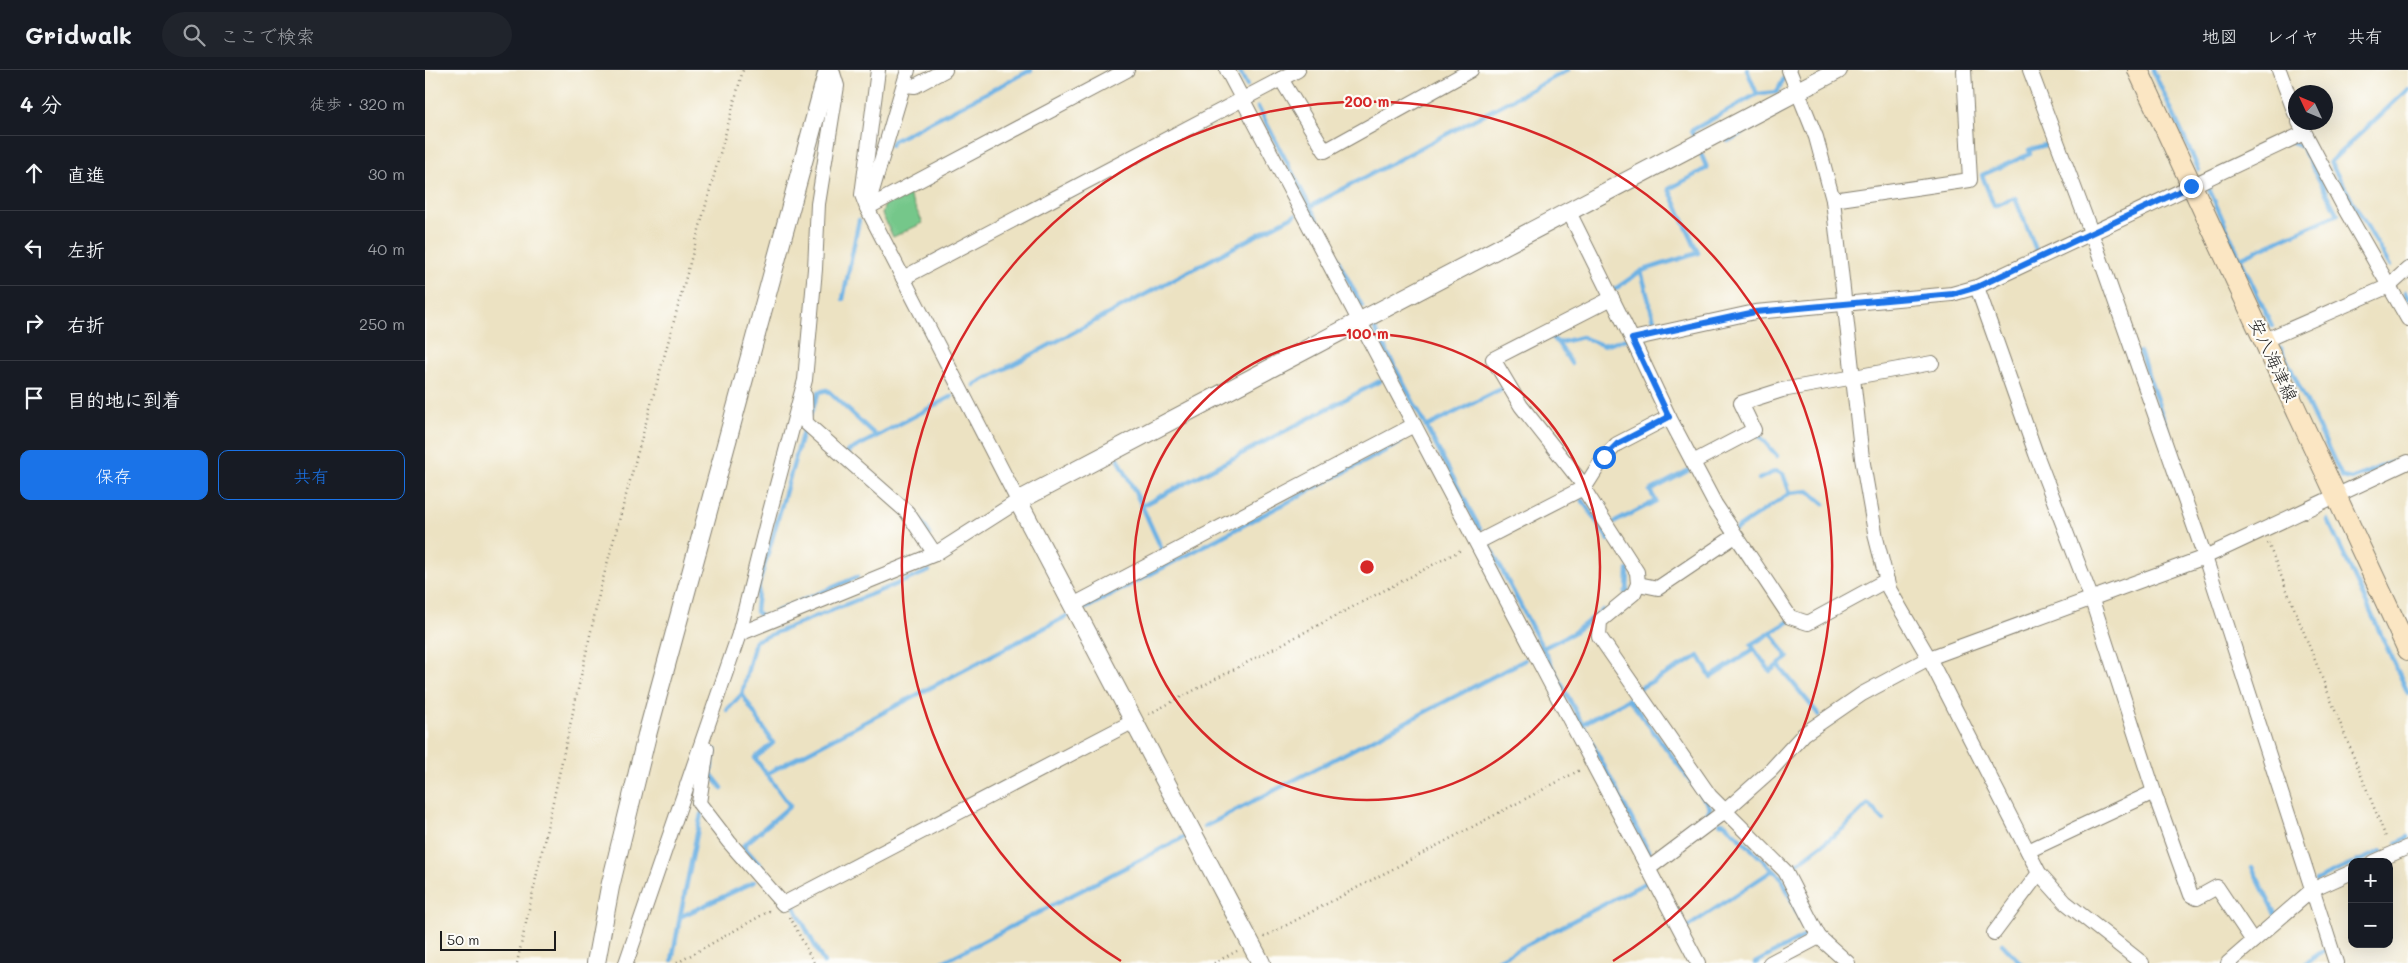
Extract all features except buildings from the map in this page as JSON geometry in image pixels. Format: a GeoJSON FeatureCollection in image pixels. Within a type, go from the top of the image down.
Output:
{"type":"FeatureCollection","features":[{"type":"Feature","properties":{"kind":"main road","name":"安八海津線"},"geometry":{"type":"LineString","coordinates":[[2138,70],[2408,650]]}},
{"type":"Feature","properties":{"kind":"street"},"geometry":{"type":"LineString","coordinates":[[830,70],[837,86],[818,204],[815,269],[805,380],[806,423],[907,512],[935,554]]}},
{"type":"Feature","properties":{"kind":"street"},"geometry":{"type":"LineString","coordinates":[[596,963],[610,887],[649,726],[830,70]]}},
{"type":"Feature","properties":{"kind":"street"},"geometry":{"type":"LineString","coordinates":[[878,70],[862,195],[867,208],[1018,501],[1261,963]]}},
{"type":"Feature","properties":{"kind":"street"},"geometry":{"type":"LineString","coordinates":[[867,208],[908,70]]}},
{"type":"Feature","properties":{"kind":"street"},"geometry":{"type":"LineString","coordinates":[[904,85],[915,86],[945,70]]}},
{"type":"Feature","properties":{"kind":"street"},"geometry":{"type":"LineString","coordinates":[[867,208],[1127,70]]}},
{"type":"Feature","properties":{"kind":"street"},"geometry":{"type":"LineString","coordinates":[[1227,70],[1698,963]]}},
{"type":"Feature","properties":{"kind":"street"},"geometry":{"type":"LineString","coordinates":[[903,278],[1298,70]]}},
{"type":"Feature","properties":{"kind":"street"},"geometry":{"type":"LineString","coordinates":[[1281,79],[1325,152],[1471,70]]}},
{"type":"Feature","properties":{"kind":"street"},"geometry":{"type":"LineString","coordinates":[[1789,70],[1816,137],[1833,200],[1862,458],[1874,529],[1887,580],[1904,618],[1929,658],[2039,873],[2065,902],[2142,963]]}},
{"type":"Feature","properties":{"kind":"street"},"geometry":{"type":"LineString","coordinates":[[739,634],[935,554],[1018,501],[1838,70]]}},
{"type":"Feature","properties":{"kind":"street"},"geometry":{"type":"LineString","coordinates":[[1833,200],[1970,180],[1964,70]]}},
{"type":"Feature","properties":{"kind":"street"},"geometry":{"type":"LineString","coordinates":[[2030,70],[2091,232],[2205,557],[2336,963]]}},
{"type":"Feature","properties":{"kind":"street"},"geometry":{"type":"LineString","coordinates":[[2279,70],[2288,94]]}},
{"type":"Feature","properties":{"kind":"street"},"geometry":{"type":"LineString","coordinates":[[1632,339],[1755,312],[1804,307],[1844,306],[1953,294],[1977,287],[2191,186],[2297,130]]}},
{"type":"Feature","properties":{"kind":"street"},"geometry":{"type":"LineString","coordinates":[[2302,130],[2408,319]]}},
{"type":"Feature","properties":{"kind":"street"},"geometry":{"type":"LineString","coordinates":[[1569,212],[1669,417],[1715,504],[1791,617],[1808,623],[1887,580]]}},
{"type":"Feature","properties":{"kind":"street"},"geometry":{"type":"LineString","coordinates":[[2263,341],[2389,286],[2408,269]]}},
{"type":"Feature","properties":{"kind":"street"},"geometry":{"type":"LineString","coordinates":[[1977,287],[2036,454],[2091,597],[2191,895],[2197,898],[2217,887],[2253,941]]}},
{"type":"Feature","properties":{"kind":"street"},"geometry":{"type":"LineString","coordinates":[[1612,298],[1493,358],[1521,406],[1585,487],[1587,494],[1637,572],[1638,584],[1634,592],[1600,621],[1599,636],[1710,796],[1785,871],[1819,936],[1848,963]]}},
{"type":"Feature","properties":{"kind":"street"},"geometry":{"type":"LineString","coordinates":[[1693,462],[1754,430],[1741,402],[1782,390],[1853,379],[1933,363]]}},
{"type":"Feature","properties":{"kind":"street"},"geometry":{"type":"LineString","coordinates":[[626,963],[713,716],[739,634],[765,526],[805,380]]}},
{"type":"Feature","properties":{"kind":"street"},"geometry":{"type":"LineString","coordinates":[[1477,542],[1585,487],[1604,457],[1617,444],[1669,417]]}},
{"type":"Feature","properties":{"kind":"street"},"geometry":{"type":"LineString","coordinates":[[1073,605],[1414,425]]}},
{"type":"Feature","properties":{"kind":"street"},"geometry":{"type":"LineString","coordinates":[[1648,869],[1725,811],[1771,770],[1804,734],[1863,694],[1929,658],[2091,597],[2205,557],[2337,496],[2406,468]]}},
{"type":"Feature","properties":{"kind":"street"},"geometry":{"type":"LineString","coordinates":[[1638,584],[1658,588],[1735,536]]}},
{"type":"Feature","properties":{"kind":"street"},"geometry":{"type":"LineString","coordinates":[[713,716],[699,803],[729,842],[783,904],[1134,722]]}},
{"type":"Feature","properties":{"kind":"street"},"geometry":{"type":"LineString","coordinates":[[2028,851],[2155,792]]}},
{"type":"Feature","properties":{"kind":"street"},"geometry":{"type":"LineString","coordinates":[[2382,858],[2408,846]]}},
{"type":"Feature","properties":{"kind":"street"},"geometry":{"type":"LineString","coordinates":[[1994,933],[2039,873]]}},
{"type":"Feature","properties":{"kind":"street"},"geometry":{"type":"LineString","coordinates":[[2228,963],[2312,890],[2348,874]]}},
{"type":"Feature","properties":{"kind":"street"},"geometry":{"type":"LineString","coordinates":[[1770,963],[1819,936]]}},
{"type":"Feature","properties":{"kind":"path"},"geometry":{"type":"LineString","coordinates":[[517,963],[601,586],[743,70]]}},
{"type":"Feature","properties":{"kind":"path"},"geometry":{"type":"LineString","coordinates":[[2263,530],[2393,853]]}},
{"type":"Feature","properties":{"kind":"path"},"geometry":{"type":"LineString","coordinates":[[1134,722],[1477,542]]}},
{"type":"Feature","properties":{"kind":"path"},"geometry":{"type":"LineString","coordinates":[[1214,963],[1591,763]]}},
{"type":"Feature","properties":{"kind":"path"},"geometry":{"type":"LineString","coordinates":[[677,963],[783,904],[814,963]]}},
{"type":"Feature","properties":{"kind":"green space"},"geometry":{"type":"Polygon","coordinates":[[[908,193],[923,223],[893,237],[882,214],[885,204],[908,193]]]}},
{"type":"Feature","properties":{"kind":"waterway"},"geometry":{"type":"LineString","coordinates":[[891,145],[893,141],[1031,70]]}},
{"type":"Feature","properties":{"kind":"waterway"},"geometry":{"type":"LineString","coordinates":[[1239,70],[1247,86]]}},
{"type":"Feature","properties":{"kind":"waterway"},"geometry":{"type":"LineString","coordinates":[[1309,207],[1568,70]]}},
{"type":"Feature","properties":{"kind":"waterway"},"geometry":{"type":"LineString","coordinates":[[1747,70],[1757,94]]}},
{"type":"Feature","properties":{"kind":"waterway"},"geometry":{"type":"LineString","coordinates":[[2153,70],[2199,170]]}},
{"type":"Feature","properties":{"kind":"waterway"},"geometry":{"type":"LineString","coordinates":[[1693,135],[1691,131],[1757,94],[1777,92],[1784,78]]}},
{"type":"Feature","properties":{"kind":"waterway"},"geometry":{"type":"LineString","coordinates":[[2390,266],[2330,162],[2408,89]]}},
{"type":"Feature","properties":{"kind":"waterway"},"geometry":{"type":"LineString","coordinates":[[1258,107],[1362,306]]}},
{"type":"Feature","properties":{"kind":"waterway"},"geometry":{"type":"LineString","coordinates":[[1728,141],[1785,108]]}},
{"type":"Feature","properties":{"kind":"waterway"},"geometry":{"type":"LineString","coordinates":[[2037,252],[2015,198],[1994,206],[1982,175],[2030,154],[2029,150],[2051,143]]}},
{"type":"Feature","properties":{"kind":"waterway"},"geometry":{"type":"LineString","coordinates":[[2293,143],[2302,147],[2337,214]]}},
{"type":"Feature","properties":{"kind":"waterway"},"geometry":{"type":"LineString","coordinates":[[1652,329],[1656,328],[1641,271],[1698,253],[1669,189],[1707,168],[1701,154]]}},
{"type":"Feature","properties":{"kind":"waterway"},"geometry":{"type":"LineString","coordinates":[[2209,189],[2240,258],[2338,214]]}},
{"type":"Feature","properties":{"kind":"waterway"},"geometry":{"type":"LineString","coordinates":[[974,385],[1295,215]]}},
{"type":"Feature","properties":{"kind":"waterway"},"geometry":{"type":"LineString","coordinates":[[843,299],[859,220]]}},
{"type":"Feature","properties":{"kind":"waterway"},"geometry":{"type":"LineString","coordinates":[[2240,258],[2272,326]]}},
{"type":"Feature","properties":{"kind":"waterway"},"geometry":{"type":"LineString","coordinates":[[1615,289],[1641,271]]}},
{"type":"Feature","properties":{"kind":"waterway"},"geometry":{"type":"LineString","coordinates":[[2405,293],[2408,299]]}},
{"type":"Feature","properties":{"kind":"waterway"},"geometry":{"type":"LineString","coordinates":[[1375,329],[1480,529]]}},
{"type":"Feature","properties":{"kind":"waterway"},"geometry":{"type":"LineString","coordinates":[[1549,335],[1558,343],[1571,363]]}},
{"type":"Feature","properties":{"kind":"waterway"},"geometry":{"type":"LineString","coordinates":[[1558,343],[1582,337],[1602,345],[1628,339]]}},
{"type":"Feature","properties":{"kind":"waterway"},"geometry":{"type":"LineString","coordinates":[[2281,348],[2342,477],[2352,479],[2393,461]]}},
{"type":"Feature","properties":{"kind":"waterway"},"geometry":{"type":"LineString","coordinates":[[2140,352],[2180,465]]}},
{"type":"Feature","properties":{"kind":"waterway"},"geometry":{"type":"LineString","coordinates":[[1162,550],[1142,506],[1380,381]]}},
{"type":"Feature","properties":{"kind":"waterway"},"geometry":{"type":"LineString","coordinates":[[1426,427],[1505,387]]}},
{"type":"Feature","properties":{"kind":"waterway"},"geometry":{"type":"LineString","coordinates":[[810,415],[819,392],[827,390],[875,435]]}},
{"type":"Feature","properties":{"kind":"waterway"},"geometry":{"type":"LineString","coordinates":[[849,454],[847,452],[952,396]]}},
{"type":"Feature","properties":{"kind":"waterway"},"geometry":{"type":"LineString","coordinates":[[766,616],[762,618],[756,611],[759,584],[804,428]]}},
{"type":"Feature","properties":{"kind":"waterway"},"geometry":{"type":"LineString","coordinates":[[1757,433],[1777,456]]}},
{"type":"Feature","properties":{"kind":"waterway"},"geometry":{"type":"LineString","coordinates":[[1086,608],[1400,443]]}},
{"type":"Feature","properties":{"kind":"waterway"},"geometry":{"type":"LineString","coordinates":[[1118,458],[1142,506]]}},
{"type":"Feature","properties":{"kind":"waterway"},"geometry":{"type":"LineString","coordinates":[[1615,522],[1656,501],[1650,491],[1691,469]]}},
{"type":"Feature","properties":{"kind":"waterway"},"geometry":{"type":"LineString","coordinates":[[1759,479],[1776,471],[1783,474],[1790,493]]}},
{"type":"Feature","properties":{"kind":"waterway"},"geometry":{"type":"LineString","coordinates":[[1736,529],[1790,493],[1809,491],[1824,504]]}},
{"type":"Feature","properties":{"kind":"waterway"},"geometry":{"type":"LineString","coordinates":[[1582,500],[1609,540]]}},
{"type":"Feature","properties":{"kind":"waterway"},"geometry":{"type":"LineString","coordinates":[[915,512],[930,534]]}},
{"type":"Feature","properties":{"kind":"waterway"},"geometry":{"type":"LineString","coordinates":[[2328,520],[2408,693]]}},
{"type":"Feature","properties":{"kind":"waterway"},"geometry":{"type":"LineString","coordinates":[[1488,543],[1652,858],[1665,847]]}},
{"type":"Feature","properties":{"kind":"waterway"},"geometry":{"type":"LineString","coordinates":[[1625,593],[1627,591],[1628,570]]}},
{"type":"Feature","properties":{"kind":"waterway"},"geometry":{"type":"LineString","coordinates":[[788,897],[743,846],[790,806],[755,758],[773,743],[742,694],[755,641],[929,571]]}},
{"type":"Feature","properties":{"kind":"waterway"},"geometry":{"type":"LineString","coordinates":[[775,612],[857,577]]}},
{"type":"Feature","properties":{"kind":"waterway"},"geometry":{"type":"LineString","coordinates":[[1543,648],[1573,633],[1603,610]]}},
{"type":"Feature","properties":{"kind":"waterway"},"geometry":{"type":"LineString","coordinates":[[766,774],[1067,616]]}},
{"type":"Feature","properties":{"kind":"waterway"},"geometry":{"type":"LineString","coordinates":[[1640,688],[1699,656],[1711,677],[1754,649],[1751,645],[1790,621]]}},
{"type":"Feature","properties":{"kind":"waterway"},"geometry":{"type":"LineString","coordinates":[[1771,632],[1788,658],[1778,665]]}},
{"type":"Feature","properties":{"kind":"waterway"},"geometry":{"type":"LineString","coordinates":[[1754,649],[1770,671],[1778,665],[1819,715]]}},
{"type":"Feature","properties":{"kind":"waterway"},"geometry":{"type":"LineString","coordinates":[[1204,827],[1525,660]]}},
{"type":"Feature","properties":{"kind":"waterway"},"geometry":{"type":"LineString","coordinates":[[727,710],[742,694]]}},
{"type":"Feature","properties":{"kind":"waterway"},"geometry":{"type":"LineString","coordinates":[[1582,724],[1629,699],[1710,807]]}},
{"type":"Feature","properties":{"kind":"waterway"},"geometry":{"type":"LineString","coordinates":[[708,785],[715,750]]}},
{"type":"Feature","properties":{"kind":"waterway"},"geometry":{"type":"LineString","coordinates":[[711,774],[722,788]]}},
{"type":"Feature","properties":{"kind":"waterway"},"geometry":{"type":"LineString","coordinates":[[1790,869],[1845,827],[1868,804],[1884,820]]}},
{"type":"Feature","properties":{"kind":"waterway"},"geometry":{"type":"LineString","coordinates":[[1704,819],[1710,808]]}},
{"type":"Feature","properties":{"kind":"waterway"},"geometry":{"type":"LineString","coordinates":[[701,814],[680,917],[754,882]]}},
{"type":"Feature","properties":{"kind":"waterway"},"geometry":{"type":"LineString","coordinates":[[1686,928],[1773,870],[1725,824],[1720,823]]}},
{"type":"Feature","properties":{"kind":"waterway"},"geometry":{"type":"LineString","coordinates":[[941,963],[1184,837]]}},
{"type":"Feature","properties":{"kind":"waterway"},"geometry":{"type":"LineString","coordinates":[[2397,843],[2408,837]]}},
{"type":"Feature","properties":{"kind":"waterway"},"geometry":{"type":"LineString","coordinates":[[2365,858],[2381,851]]}},
{"type":"Feature","properties":{"kind":"waterway"},"geometry":{"type":"LineString","coordinates":[[2316,880],[2348,866]]}},
{"type":"Feature","properties":{"kind":"waterway"},"geometry":{"type":"LineString","coordinates":[[2252,867],[2275,914]]}},
{"type":"Feature","properties":{"kind":"waterway"},"geometry":{"type":"LineString","coordinates":[[1755,963],[1805,936],[1806,932],[1781,877],[1773,870]]}},
{"type":"Feature","properties":{"kind":"waterway"},"geometry":{"type":"LineString","coordinates":[[1492,963],[1645,883]]}},
{"type":"Feature","properties":{"kind":"waterway"},"geometry":{"type":"LineString","coordinates":[[793,904],[824,963]]}},
{"type":"Feature","properties":{"kind":"waterway"},"geometry":{"type":"LineString","coordinates":[[672,960],[680,917]]}},
{"type":"Feature","properties":{"kind":"waterway"},"geometry":{"type":"LineString","coordinates":[[2002,944],[2021,963]]}},
{"type":"Feature","properties":{"kind":"waterway"},"geometry":{"type":"LineString","coordinates":[[2306,963],[2324,950]]}},
{"type":"Feature","properties":{"kind":"route"},"geometry":{"type":"LineString","coordinates":[[1604,457],[1617,444],[1669,417],[1632,339],[1755,312],[1804,307],[1844,306],[1953,294],[1977,287],[2191,186]]}}]}
